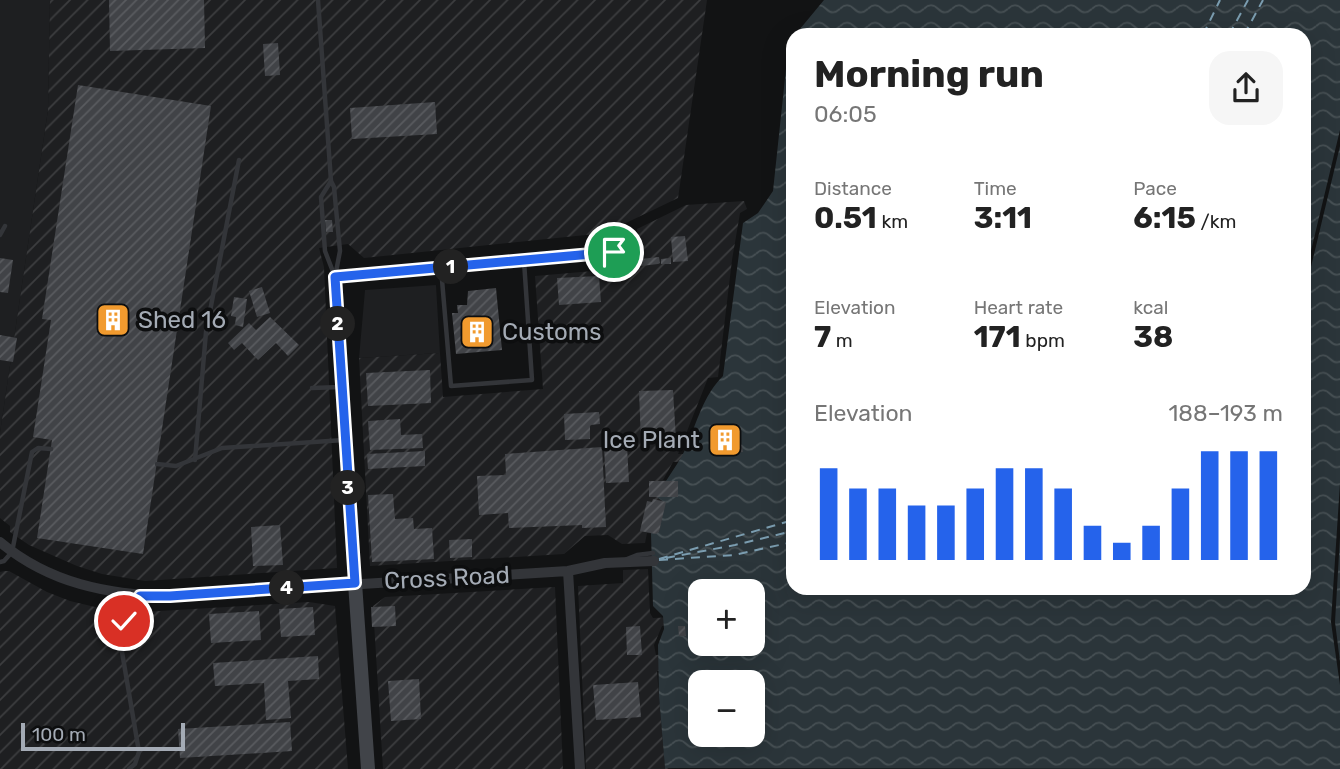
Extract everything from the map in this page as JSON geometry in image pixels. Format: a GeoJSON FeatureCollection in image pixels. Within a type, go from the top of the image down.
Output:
{"type":"FeatureCollection","features":[{"type":"Feature","properties":{"kind":"main road"},"geometry":{"type":"LineString","coordinates":[[355,583],[368,769]]}},
{"type":"Feature","properties":{"kind":"street"},"geometry":{"type":"LineString","coordinates":[[355,583],[335,277],[614,252]]}},
{"type":"Feature","properties":{"kind":"street","name":"Cross Road"},"geometry":{"type":"LineString","coordinates":[[0,542],[12,552],[56,577],[81,586],[140,596],[568,571],[654,557]]}},
{"type":"Feature","properties":{"kind":"street"},"geometry":{"type":"LineString","coordinates":[[568,571],[580,769]]}},
{"type":"Feature","properties":{"kind":"lane"},"geometry":{"type":"LineString","coordinates":[[317,0],[331,181],[334,187],[340,251],[335,277]]}},
{"type":"Feature","properties":{"kind":"lane"},"geometry":{"type":"LineString","coordinates":[[195,460],[206,332],[239,160]]}},
{"type":"Feature","properties":{"kind":"lane"},"geometry":{"type":"LineString","coordinates":[[331,181],[321,197],[325,251],[335,277]]}},
{"type":"Feature","properties":{"kind":"lane"},"geometry":{"type":"LineString","coordinates":[[0,235],[5,226]]}},
{"type":"Feature","properties":{"kind":"lane"},"geometry":{"type":"LineString","coordinates":[[441,268],[451,386],[532,380],[524,261]]}},
{"type":"Feature","properties":{"kind":"lane"},"geometry":{"type":"LineString","coordinates":[[312,388],[342,387]]}},
{"type":"Feature","properties":{"kind":"lane"},"geometry":{"type":"LineString","coordinates":[[157,464],[176,466],[222,448],[345,440]]}},
{"type":"Feature","properties":{"kind":"lane"},"geometry":{"type":"LineString","coordinates":[[0,562],[12,552],[32,452],[38,448],[51,449]]}},
{"type":"Feature","properties":{"kind":"lane"},"geometry":{"type":"LineString","coordinates":[[129,769],[135,764],[139,752],[121,646],[124,621],[140,596]]}},
{"type":"Feature","properties":{"kind":"shaded area"},"geometry":{"type":"Polygon","coordinates":[[[0,0],[50,0],[48,110],[0,433],[0,0]]]}},
{"type":"Feature","properties":{"kind":"shaded area"},"geometry":{"type":"Polygon","coordinates":[[[50,0],[707,0],[678,198],[605,233],[364,258],[348,244],[319,248],[324,267],[337,568],[145,581],[102,574],[29,545],[10,532],[10,526],[0,518],[0,433],[48,110],[50,0]]]}},
{"type":"Feature","properties":{"kind":"shaded area"},"geometry":{"type":"Polygon","coordinates":[[[744,201],[747,209],[740,213],[718,377],[708,378],[678,454],[705,454],[712,461],[673,462],[663,480],[678,481],[678,497],[666,502],[659,532],[647,533],[645,543],[622,544],[608,535],[585,536],[564,554],[370,566],[359,358],[440,353],[443,397],[543,389],[535,276],[640,267],[637,229],[686,205],[744,201]]]}},
{"type":"Feature","properties":{"kind":"shaded area"},"geometry":{"type":"Polygon","coordinates":[[[436,285],[440,353],[359,358],[365,290],[436,285]]]}},
{"type":"Feature","properties":{"kind":"shaded area"},"geometry":{"type":"Polygon","coordinates":[[[648,569],[650,613],[653,618],[677,617],[680,614],[679,607],[685,607],[688,686],[686,668],[657,671],[665,768],[675,769],[586,769],[578,586],[623,583],[623,570],[648,569]],[[675,625],[662,626],[654,645],[656,655],[685,652],[684,637],[676,637],[675,625]]]}},
{"type":"Feature","properties":{"kind":"shaded area"},"geometry":{"type":"Polygon","coordinates":[[[4,571],[70,601],[112,611],[143,612],[309,602],[335,606],[348,769],[0,769],[0,572],[4,571]]]}},
{"type":"Feature","properties":{"kind":"shaded area"},"geometry":{"type":"Polygon","coordinates":[[[555,587],[563,769],[383,769],[373,606],[385,597],[555,587]]]}},
{"type":"Feature","properties":{"kind":"water"},"geometry":{"type":"Polygon","coordinates":[[[824,0],[1340,0],[1340,769],[665,768],[658,645],[664,629],[663,616],[653,606],[651,533],[659,532],[665,503],[657,497],[678,497],[678,481],[666,481],[684,452],[705,401],[723,376],[743,223],[758,213],[773,191],[786,69],[786,595],[1311,595],[1311,28],[801,28],[824,0]]]}},
{"type":"Feature","properties":{"kind":"pier"},"geometry":{"type":"Polygon","coordinates":[[[1340,130],[1340,146],[1311,267],[1311,251],[1340,130]]]}},
{"type":"Feature","properties":{"kind":"pier"},"geometry":{"type":"Polygon","coordinates":[[[1340,483],[1335,622],[1340,685],[1331,622],[1340,483]]]}},
{"type":"Feature","properties":{"kind":"building"},"geometry":{"type":"Polygon","coordinates":[[[109,0],[204,0],[205,48],[110,51],[109,0]]]}},
{"type":"Feature","properties":{"kind":"building"},"geometry":{"type":"Polygon","coordinates":[[[278,43],[280,75],[265,76],[263,44],[278,43]]]}},
{"type":"Feature","properties":{"kind":"building","name":"Shed 16"},"geometry":{"type":"Polygon","coordinates":[[[78,85],[211,106],[143,554],[37,538],[52,440],[33,437],[51,320],[42,319],[78,85]]]}},
{"type":"Feature","properties":{"kind":"building"},"geometry":{"type":"Polygon","coordinates":[[[435,102],[437,134],[352,139],[350,108],[435,102]]]}},
{"type":"Feature","properties":{"kind":"building"},"geometry":{"type":"Polygon","coordinates":[[[325,220],[332,220],[333,232],[326,232],[325,220]]]}},
{"type":"Feature","properties":{"kind":"building"},"geometry":{"type":"Polygon","coordinates":[[[685,236],[688,261],[673,262],[671,237],[685,236]]]}},
{"type":"Feature","properties":{"kind":"building"},"geometry":{"type":"Polygon","coordinates":[[[659,257],[658,264],[641,266],[641,259],[659,257]]]}},
{"type":"Feature","properties":{"kind":"building"},"geometry":{"type":"Polygon","coordinates":[[[0,258],[13,260],[8,293],[0,292],[0,258]]]}},
{"type":"Feature","properties":{"kind":"building"},"geometry":{"type":"Polygon","coordinates":[[[671,258],[671,264],[661,264],[661,259],[671,258]]]}},
{"type":"Feature","properties":{"kind":"building"},"geometry":{"type":"Polygon","coordinates":[[[599,276],[601,302],[559,305],[557,278],[599,276]]]}},
{"type":"Feature","properties":{"kind":"building"},"geometry":{"type":"Polygon","coordinates":[[[262,287],[270,313],[257,317],[249,291],[262,287]]]}},
{"type":"Feature","properties":{"kind":"building","name":"Customs"},"geometry":{"type":"Polygon","coordinates":[[[496,288],[502,350],[456,354],[452,313],[458,313],[457,305],[467,305],[468,291],[496,288]]]}},
{"type":"Feature","properties":{"kind":"building"},"geometry":{"type":"Polygon","coordinates":[[[234,297],[247,299],[243,327],[235,325],[236,317],[231,316],[234,297]]]}},
{"type":"Feature","properties":{"kind":"building"},"geometry":{"type":"Polygon","coordinates":[[[270,317],[299,345],[288,356],[276,343],[258,360],[242,343],[234,350],[228,343],[249,323],[256,330],[270,317]]]}},
{"type":"Feature","properties":{"kind":"building"},"geometry":{"type":"Polygon","coordinates":[[[0,335],[17,338],[13,362],[0,360],[0,335]]]}},
{"type":"Feature","properties":{"kind":"building"},"geometry":{"type":"Polygon","coordinates":[[[430,370],[431,403],[368,406],[366,373],[430,370]]]}},
{"type":"Feature","properties":{"kind":"building"},"geometry":{"type":"Polygon","coordinates":[[[673,390],[676,440],[641,442],[639,391],[673,390]]]}},
{"type":"Feature","properties":{"kind":"building"},"geometry":{"type":"Polygon","coordinates":[[[599,412],[600,424],[590,425],[590,439],[565,440],[564,414],[599,412]]]}},
{"type":"Feature","properties":{"kind":"building"},"geometry":{"type":"Polygon","coordinates":[[[400,419],[401,435],[422,434],[423,448],[370,450],[368,421],[400,419]]]}},
{"type":"Feature","properties":{"kind":"building","name":"Ice Plant"},"geometry":{"type":"Polygon","coordinates":[[[738,434],[743,452],[712,454],[712,435],[738,434]]]}},
{"type":"Feature","properties":{"kind":"building"},"geometry":{"type":"Polygon","coordinates":[[[627,446],[629,482],[606,483],[604,447],[627,446]]]}},
{"type":"Feature","properties":{"kind":"building"},"geometry":{"type":"Polygon","coordinates":[[[602,447],[606,527],[582,528],[582,525],[509,528],[508,513],[479,515],[477,476],[506,475],[505,454],[602,447]]]}},
{"type":"Feature","properties":{"kind":"building"},"geometry":{"type":"Polygon","coordinates":[[[425,451],[425,466],[368,469],[367,454],[425,451]]]}},
{"type":"Feature","properties":{"kind":"building"},"geometry":{"type":"Polygon","coordinates":[[[649,481],[678,481],[678,497],[649,497],[649,481]]]}},
{"type":"Feature","properties":{"kind":"building"},"geometry":{"type":"Polygon","coordinates":[[[393,494],[395,519],[413,518],[414,529],[432,528],[434,559],[372,562],[368,495],[393,494]]]}},
{"type":"Feature","properties":{"kind":"building"},"geometry":{"type":"Polygon","coordinates":[[[653,499],[666,502],[659,532],[656,534],[640,531],[647,501],[652,502],[653,499]]]}},
{"type":"Feature","properties":{"kind":"building"},"geometry":{"type":"Polygon","coordinates":[[[280,525],[283,565],[253,566],[251,527],[280,525]]]}},
{"type":"Feature","properties":{"kind":"building"},"geometry":{"type":"Polygon","coordinates":[[[472,539],[472,557],[450,558],[449,540],[472,539]]]}},
{"type":"Feature","properties":{"kind":"building"},"geometry":{"type":"Polygon","coordinates":[[[395,606],[396,626],[372,627],[371,607],[395,606]]]}},
{"type":"Feature","properties":{"kind":"building"},"geometry":{"type":"Polygon","coordinates":[[[313,607],[315,635],[281,637],[279,609],[313,607]]]}},
{"type":"Feature","properties":{"kind":"building"},"geometry":{"type":"Polygon","coordinates":[[[259,611],[261,640],[211,643],[209,614],[259,611]]]}},
{"type":"Feature","properties":{"kind":"building"},"geometry":{"type":"Polygon","coordinates":[[[640,626],[642,655],[627,655],[626,627],[640,626]]]}},
{"type":"Feature","properties":{"kind":"building"},"geometry":{"type":"Polygon","coordinates":[[[678,626],[685,626],[686,636],[679,636],[678,626]]]}},
{"type":"Feature","properties":{"kind":"building"},"geometry":{"type":"Polygon","coordinates":[[[318,656],[319,679],[288,681],[291,718],[266,720],[264,683],[215,686],[213,663],[318,656]]]}},
{"type":"Feature","properties":{"kind":"building"},"geometry":{"type":"Polygon","coordinates":[[[419,679],[421,719],[391,721],[388,681],[419,679]]]}},
{"type":"Feature","properties":{"kind":"building"},"geometry":{"type":"Polygon","coordinates":[[[638,682],[641,717],[596,720],[593,685],[638,682]]]}},
{"type":"Feature","properties":{"kind":"building"},"geometry":{"type":"Polygon","coordinates":[[[290,722],[292,751],[180,758],[178,729],[290,722]]]}},
{"type":"Feature","properties":{"kind":"ferry route"},"geometry":{"type":"LineString","coordinates":[[1206,28],[1220,0]]}},
{"type":"Feature","properties":{"kind":"ferry route"},"geometry":{"type":"LineString","coordinates":[[1233,28],[1248,0]]}},
{"type":"Feature","properties":{"kind":"ferry route"},"geometry":{"type":"LineString","coordinates":[[1248,28],[1263,0]]}},
{"type":"Feature","properties":{"kind":"ferry route"},"geometry":{"type":"LineString","coordinates":[[659,559],[786,522]]}},
{"type":"Feature","properties":{"kind":"ferry route"},"geometry":{"type":"LineString","coordinates":[[666,558],[786,533]]}},
{"type":"Feature","properties":{"kind":"ferry route"},"geometry":{"type":"LineString","coordinates":[[659,560],[734,555],[786,544]]}},
{"type":"Feature","properties":{"kind":"place","name":"Shed 16"},"geometry":{"type":"Point","coordinates":[113,320]}},
{"type":"Feature","properties":{"kind":"place","name":"Customs"},"geometry":{"type":"Point","coordinates":[477,332]}},
{"type":"Feature","properties":{"kind":"place","name":"Ice Plant"},"geometry":{"type":"Point","coordinates":[725,440]}},
{"type":"Feature","properties":{"kind":"route"},"geometry":{"type":"LineString","coordinates":[[124,621],[140,596],[355,583],[335,277],[614,252]]}}]}
